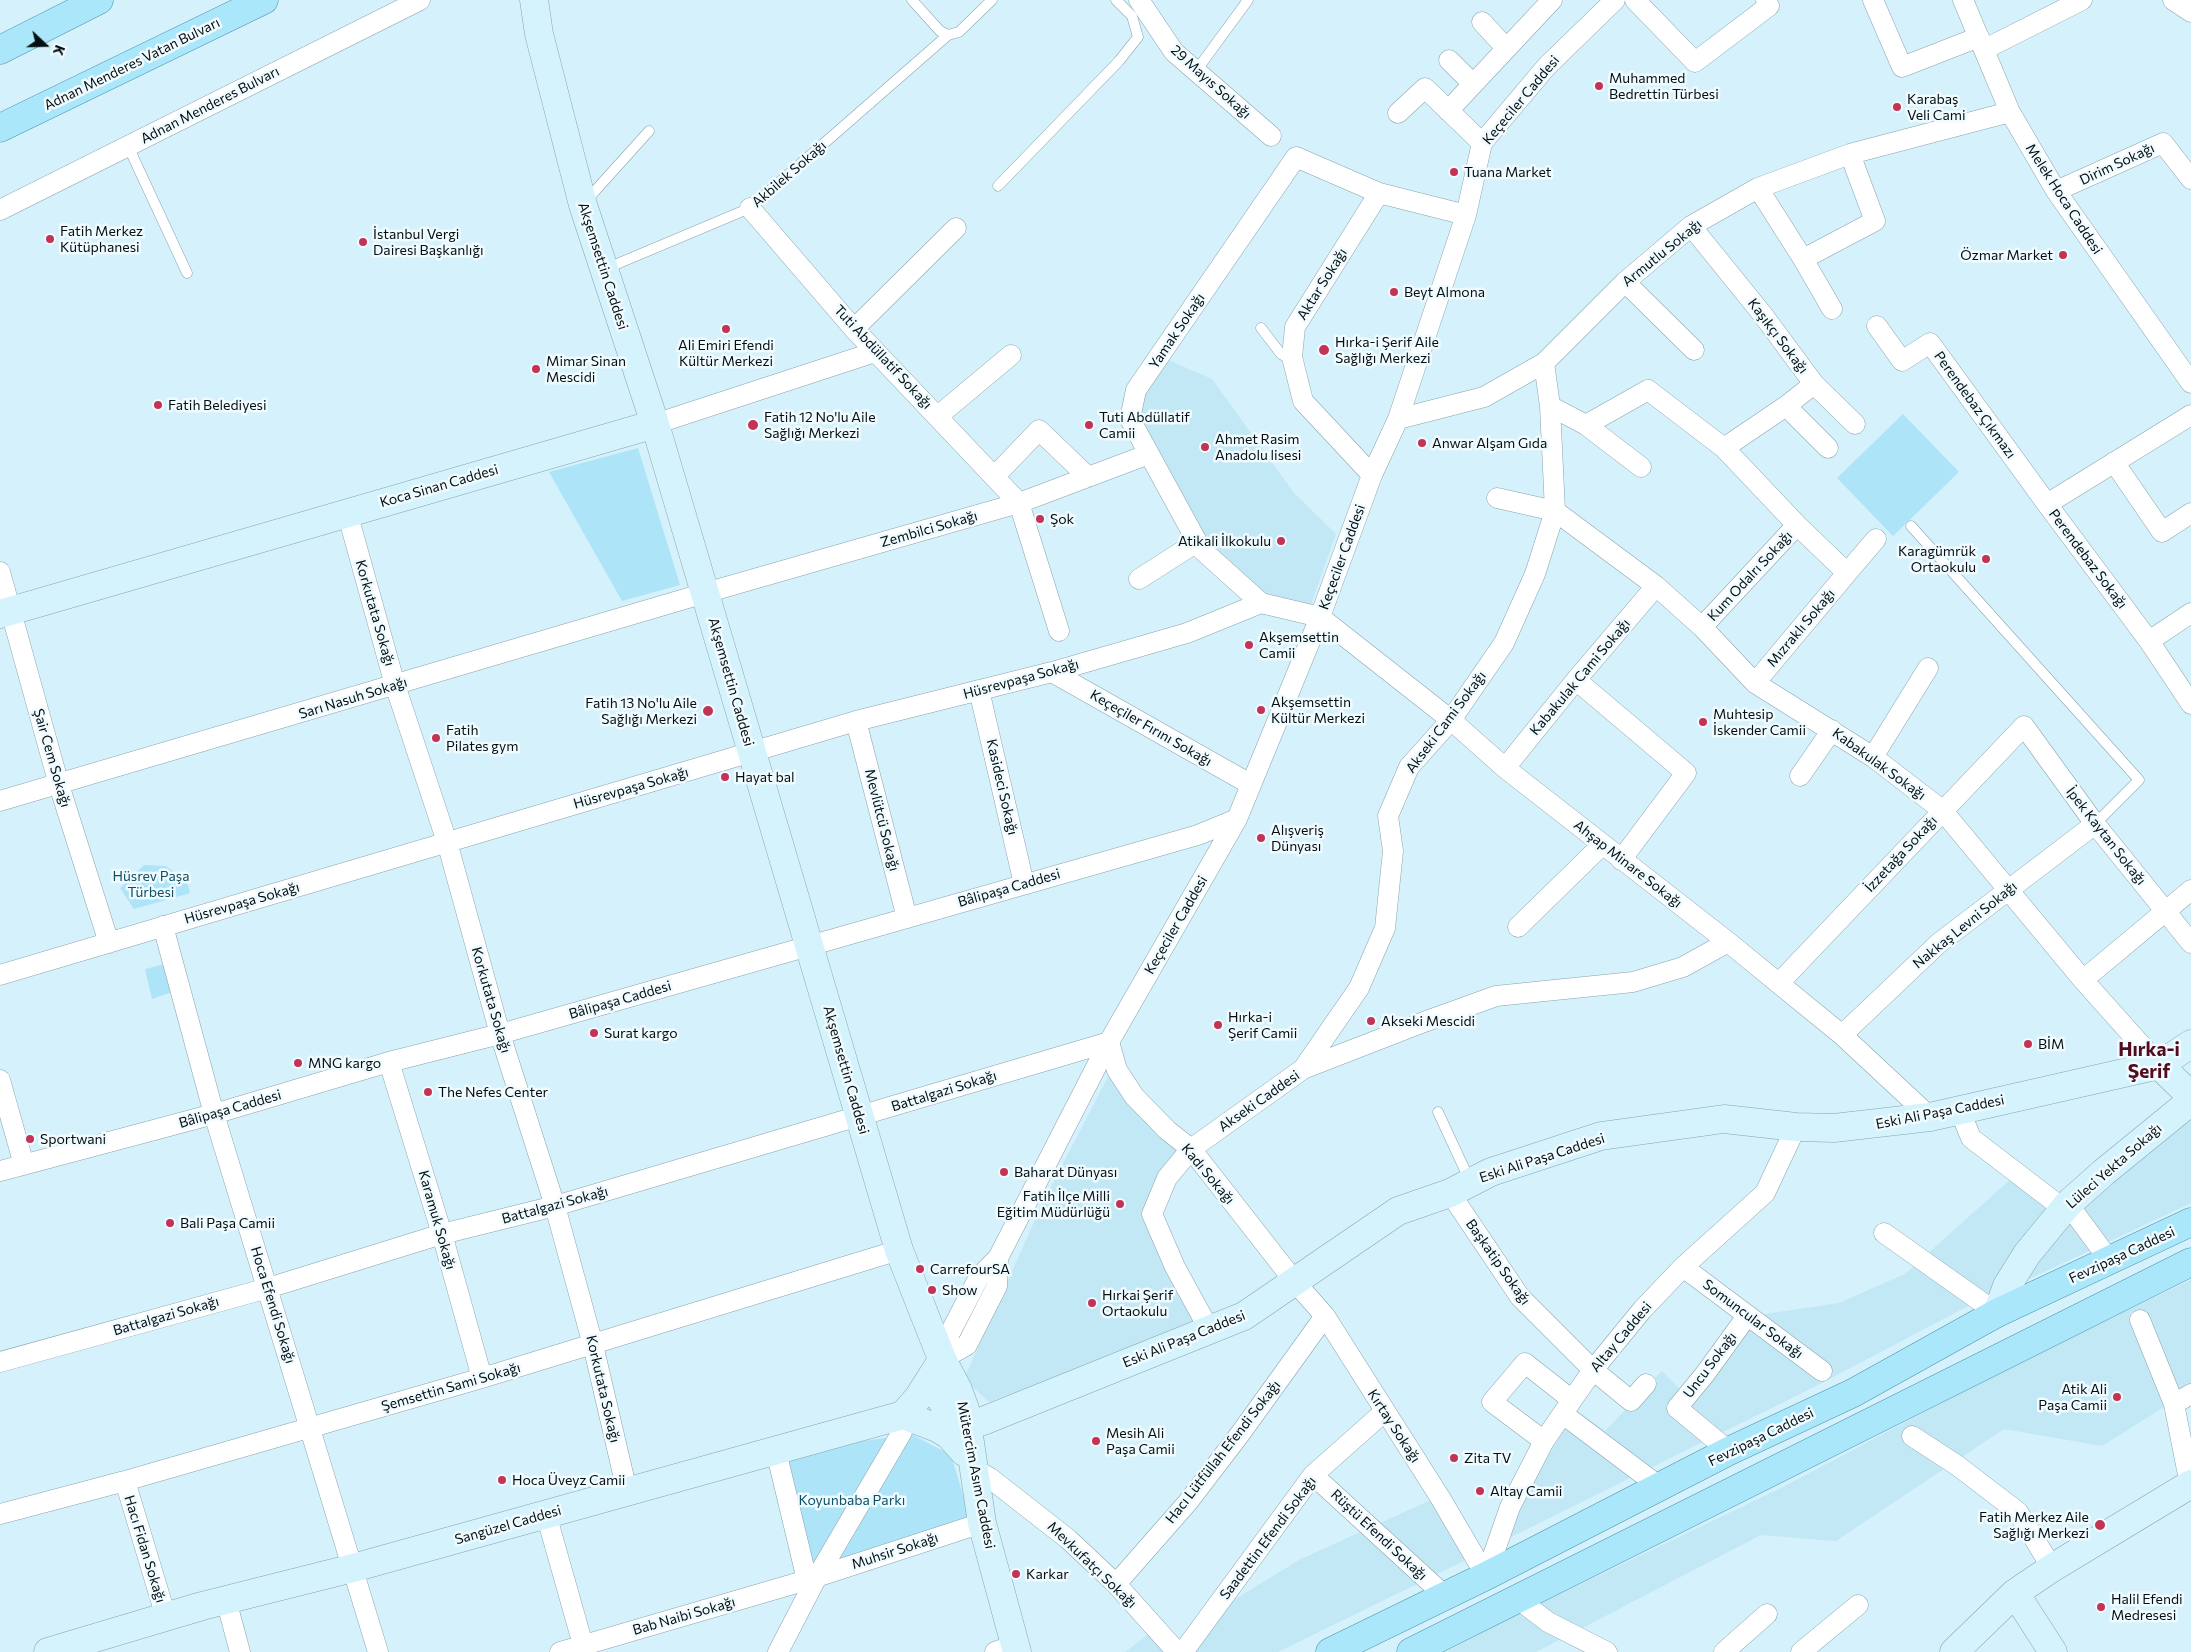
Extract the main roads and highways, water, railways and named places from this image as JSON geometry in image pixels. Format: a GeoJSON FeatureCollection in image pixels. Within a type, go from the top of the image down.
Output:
{"type":"FeatureCollection","features":[{"type":"Feature","properties":{"kind":"main road"},"geometry":{"type":"LineString","coordinates":[[0,50],[99,0]]}},
{"type":"Feature","properties":{"kind":"main road","name":"Adnan Menderes Vatan Bulvarı"},"geometry":{"type":"LineString","coordinates":[[0,128],[264,0]]}},
{"type":"Feature","properties":{"kind":"main road","name":"Fevzipaşa Caddesi"},"geometry":{"type":"LineString","coordinates":[[1330,1652],[1486,1576],[1729,1451],[1853,1393],[1997,1313],[2191,1222]]}},
{"type":"Feature","properties":{"kind":"main road"},"geometry":{"type":"LineString","coordinates":[[1417,1651],[1641,1535],[2191,1262]]}},
{"type":"Feature","properties":{"kind":"main road"},"geometry":{"type":"LineString","coordinates":[[1853,1393],[1882,1417]]}},
{"type":"Feature","properties":{"kind":"place","name":"Muhammed Bedrettin Türbesi"},"geometry":{"type":"Point","coordinates":[1599,86]}},
{"type":"Feature","properties":{"kind":"place","name":"Karabaş Veli Cami"},"geometry":{"type":"Point","coordinates":[1897,107]}},
{"type":"Feature","properties":{"kind":"place","name":"Tuana Market"},"geometry":{"type":"Point","coordinates":[1454,172]}},
{"type":"Feature","properties":{"kind":"place","name":"Fatih Merkez Kütüphanesi"},"geometry":{"type":"Point","coordinates":[50,239]}},
{"type":"Feature","properties":{"kind":"place","name":"İstanbul Vergi Dairesi Başkanlığı"},"geometry":{"type":"Point","coordinates":[363,242]}},
{"type":"Feature","properties":{"kind":"place","name":"Özmar Market"},"geometry":{"type":"Point","coordinates":[2063,255]}},
{"type":"Feature","properties":{"kind":"place","name":"Beyt Almona"},"geometry":{"type":"Point","coordinates":[1394,292]}},
{"type":"Feature","properties":{"kind":"place","name":"Ali Emiri Efendi Kültür Merkezi"},"geometry":{"type":"Point","coordinates":[726,329]}},
{"type":"Feature","properties":{"kind":"place","name":"Hırka-i Şerif Aile Sağlığı Merkezi"},"geometry":{"type":"Point","coordinates":[1324,350]}},
{"type":"Feature","properties":{"kind":"place","name":"Mimar Sinan Mescidi"},"geometry":{"type":"Point","coordinates":[536,369]}},
{"type":"Feature","properties":{"kind":"place","name":"Fatih Belediyesi"},"geometry":{"type":"Point","coordinates":[158,405]}},
{"type":"Feature","properties":{"kind":"place","name":"Fatih 12 No'lu Aile Sağlığı Merkezi"},"geometry":{"type":"Point","coordinates":[753,425]}},
{"type":"Feature","properties":{"kind":"place","name":"Tuti Abdüllatif Camii"},"geometry":{"type":"Point","coordinates":[1089,425]}},
{"type":"Feature","properties":{"kind":"place","name":"Anwar Alşam Gıda"},"geometry":{"type":"Point","coordinates":[1422,443]}},
{"type":"Feature","properties":{"kind":"place","name":"Ahmet Rasim Anadolu lisesi"},"geometry":{"type":"Point","coordinates":[1205,447]}},
{"type":"Feature","properties":{"kind":"place","name":"Şok"},"geometry":{"type":"Point","coordinates":[1040,519]}},
{"type":"Feature","properties":{"kind":"place","name":"Atikali İlkokulu"},"geometry":{"type":"Point","coordinates":[1281,541]}},
{"type":"Feature","properties":{"kind":"place","name":"Karagümrük Ortaokulu"},"geometry":{"type":"Point","coordinates":[1986,559]}},
{"type":"Feature","properties":{"kind":"place","name":"Akşemsettin Camii"},"geometry":{"type":"Point","coordinates":[1249,645]}},
{"type":"Feature","properties":{"kind":"place","name":"Akşemsettin Kültür Merkezi"},"geometry":{"type":"Point","coordinates":[1261,710]}},
{"type":"Feature","properties":{"kind":"place","name":"Fatih 13 No'lu Aile Sağlığı Merkezi"},"geometry":{"type":"Point","coordinates":[708,711]}},
{"type":"Feature","properties":{"kind":"place","name":"Muhtesip İskender Camii"},"geometry":{"type":"Point","coordinates":[1703,722]}},
{"type":"Feature","properties":{"kind":"place","name":"Fatih Pilates gym"},"geometry":{"type":"Point","coordinates":[436,738]}},
{"type":"Feature","properties":{"kind":"place","name":"Hayat bal"},"geometry":{"type":"Point","coordinates":[725,777]}},
{"type":"Feature","properties":{"kind":"place","name":"Alışveriş Dünyası"},"geometry":{"type":"Point","coordinates":[1261,838]}},
{"type":"Feature","properties":{"kind":"place","name":"Akseki Mescidi"},"geometry":{"type":"Point","coordinates":[1371,1021]}},
{"type":"Feature","properties":{"kind":"place","name":"Hırka-i Şerif Camii"},"geometry":{"type":"Point","coordinates":[1218,1025]}},
{"type":"Feature","properties":{"kind":"place","name":"Surat kargo"},"geometry":{"type":"Point","coordinates":[594,1033]}},
{"type":"Feature","properties":{"kind":"place","name":"BİM"},"geometry":{"type":"Point","coordinates":[2028,1044]}},
{"type":"Feature","properties":{"kind":"place","name":"MNG kargo"},"geometry":{"type":"Point","coordinates":[298,1063]}},
{"type":"Feature","properties":{"kind":"place","name":"The Nefes Center"},"geometry":{"type":"Point","coordinates":[428,1092]}},
{"type":"Feature","properties":{"kind":"place","name":"Sportwani"},"geometry":{"type":"Point","coordinates":[30,1139]}},
{"type":"Feature","properties":{"kind":"place","name":"Baharat Dünyası"},"geometry":{"type":"Point","coordinates":[1004,1172]}},
{"type":"Feature","properties":{"kind":"place","name":"Fatih İlçe Milli Eğitim Müdürlüğü"},"geometry":{"type":"Point","coordinates":[1120,1204]}},
{"type":"Feature","properties":{"kind":"place","name":"Bali Paşa Camii"},"geometry":{"type":"Point","coordinates":[170,1223]}},
{"type":"Feature","properties":{"kind":"place","name":"CarrefourSA"},"geometry":{"type":"Point","coordinates":[920,1269]}},
{"type":"Feature","properties":{"kind":"place","name":"Show"},"geometry":{"type":"Point","coordinates":[932,1290]}},
{"type":"Feature","properties":{"kind":"place","name":"Hırkai Şerif Ortaokulu"},"geometry":{"type":"Point","coordinates":[1092,1303]}},
{"type":"Feature","properties":{"kind":"place","name":"Atik Ali Paşa Camii"},"geometry":{"type":"Point","coordinates":[2117,1397]}},
{"type":"Feature","properties":{"kind":"place","name":"Mesih Ali Paşa Camii"},"geometry":{"type":"Point","coordinates":[1096,1441]}},
{"type":"Feature","properties":{"kind":"place","name":"Zita TV"},"geometry":{"type":"Point","coordinates":[1454,1458]}},
{"type":"Feature","properties":{"kind":"place","name":"Hoca Üveyz Camii"},"geometry":{"type":"Point","coordinates":[502,1480]}},
{"type":"Feature","properties":{"kind":"place","name":"Altay Camii"},"geometry":{"type":"Point","coordinates":[1480,1491]}},
{"type":"Feature","properties":{"kind":"place","name":"Fatih Merkez Aile Sağlığı Merkezi"},"geometry":{"type":"Point","coordinates":[2100,1525]}},
{"type":"Feature","properties":{"kind":"place","name":"Karkar"},"geometry":{"type":"Point","coordinates":[1016,1574]}},
{"type":"Feature","properties":{"kind":"place","name":"Halil Efendi Medresesi"},"geometry":{"type":"Point","coordinates":[2101,1607]}},
{"type":"Feature","properties":{"kind":"district","name":"Hırka-i Şerif"},"geometry":{"type":"Point","coordinates":[2149,1061]}},
{"type":"Feature","properties":{"kind":"park label","name":"Hüsrev Paşa Türbesi"},"geometry":{"type":"Point","coordinates":[151,884]}},
{"type":"Feature","properties":{"kind":"park label","name":"Koyunbaba Parkı"},"geometry":{"type":"Point","coordinates":[852,1500]}}]}
